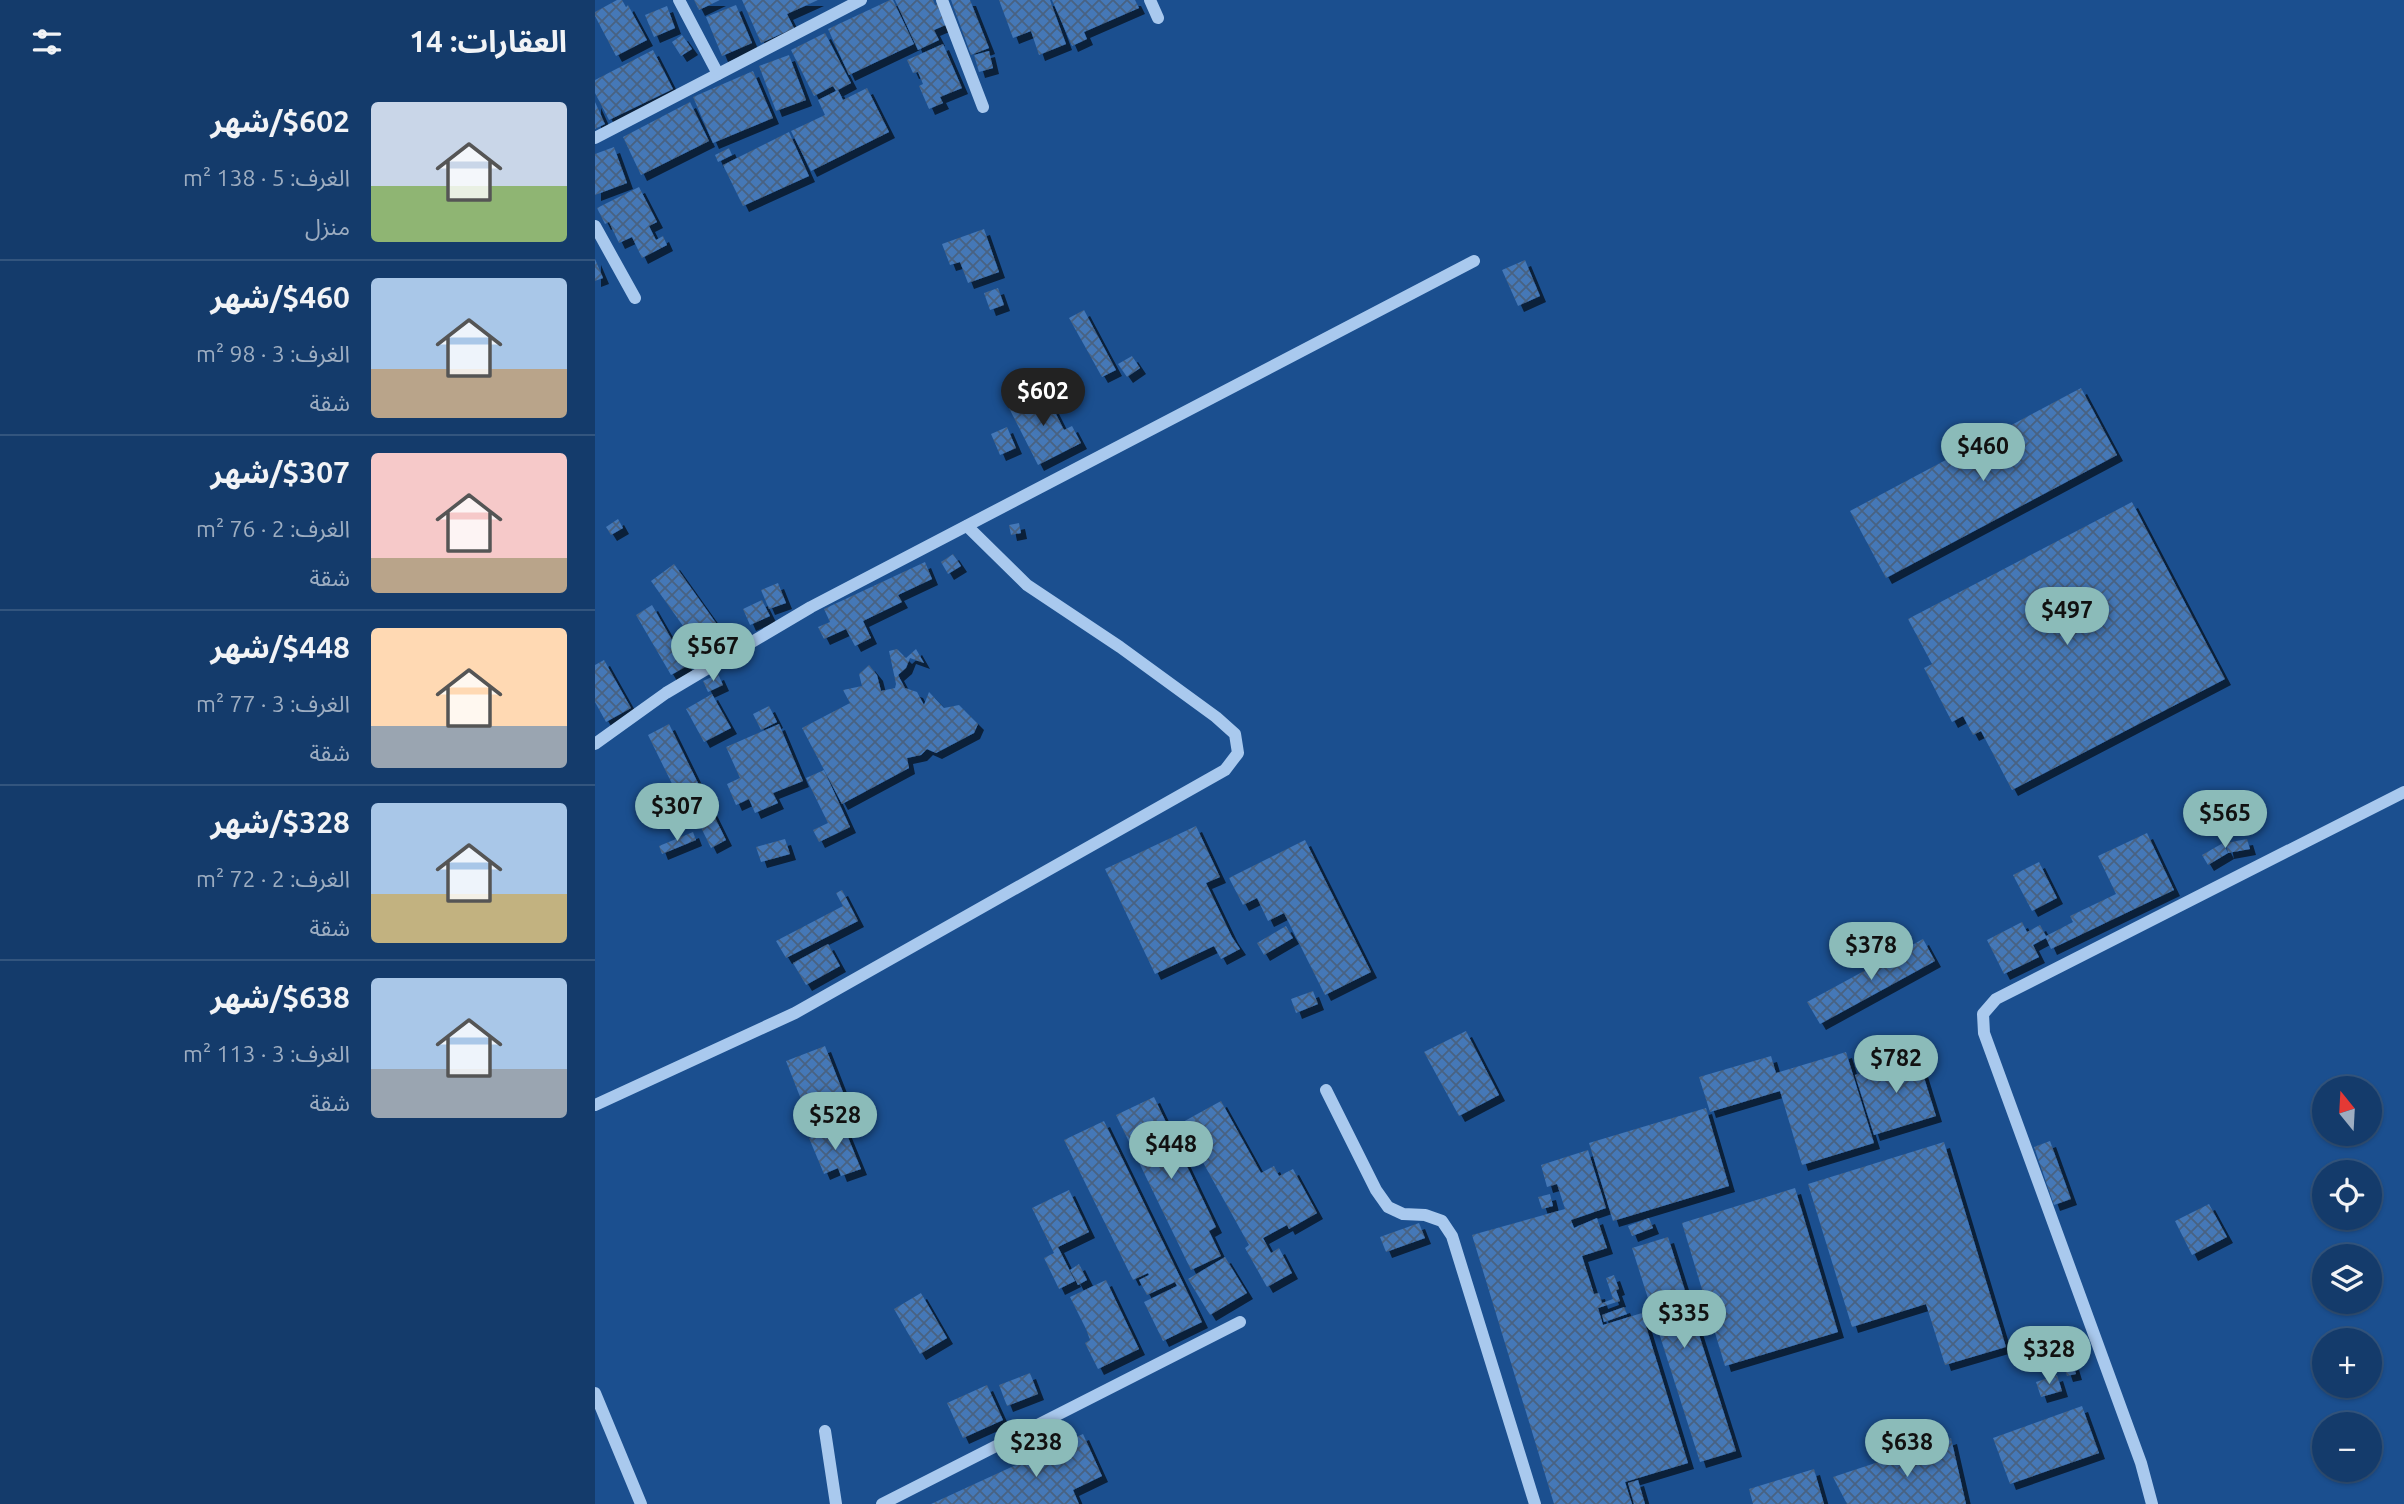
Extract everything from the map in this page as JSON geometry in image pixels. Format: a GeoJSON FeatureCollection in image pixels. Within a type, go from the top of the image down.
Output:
{"type":"FeatureCollection","features":[{"type":"Feature","properties":{"kind":"street"},"geometry":{"type":"LineString","coordinates":[[679,0],[717,74]]}},
{"type":"Feature","properties":{"kind":"street"},"geometry":{"type":"LineString","coordinates":[[595,138],[861,0]]}},
{"type":"Feature","properties":{"kind":"street"},"geometry":{"type":"LineString","coordinates":[[942,0],[983,107]]}},
{"type":"Feature","properties":{"kind":"street"},"geometry":{"type":"LineString","coordinates":[[1150,0],[1158,18]]}},
{"type":"Feature","properties":{"kind":"street"},"geometry":{"type":"LineString","coordinates":[[595,226],[635,298]]}},
{"type":"Feature","properties":{"kind":"street"},"geometry":{"type":"LineString","coordinates":[[595,744],[666,693],[811,607],[1474,261]]}},
{"type":"Feature","properties":{"kind":"street"},"geometry":{"type":"LineString","coordinates":[[595,1105],[795,1013],[1225,770],[1238,752],[1235,734],[1216,718],[1120,647],[1027,585],[967,526]]}},
{"type":"Feature","properties":{"kind":"street"},"geometry":{"type":"LineString","coordinates":[[2152,1504],[2141,1463],[1984,1033],[1983,1014],[1996,999],[2404,792]]}},
{"type":"Feature","properties":{"kind":"street"},"geometry":{"type":"LineString","coordinates":[[1326,1090],[1376,1190],[1388,1207],[1403,1214],[1425,1215],[1442,1222],[1452,1237],[1535,1504]]}},
{"type":"Feature","properties":{"kind":"street"},"geometry":{"type":"LineString","coordinates":[[882,1504],[1240,1322]]}},
{"type":"Feature","properties":{"kind":"street"},"geometry":{"type":"LineString","coordinates":[[595,1393],[641,1504]]}},
{"type":"Feature","properties":{"kind":"street"},"geometry":{"type":"LineString","coordinates":[[825,1431],[836,1504]]}},
{"type":"Feature","properties":{"kind":"building"},"geometry":{"type":"Polygon","coordinates":[[[622,0],[626,7],[628,5],[647,40],[616,56],[595,12],[622,0]]]}},
{"type":"Feature","properties":{"kind":"building"},"geometry":{"type":"Polygon","coordinates":[[[694,0],[720,0],[699,10],[694,0]]]}},
{"type":"Feature","properties":{"kind":"building"},"geometry":{"type":"Polygon","coordinates":[[[742,0],[818,0],[787,14],[794,28],[761,43],[742,0]]]}},
{"type":"Feature","properties":{"kind":"building"},"geometry":{"type":"Polygon","coordinates":[[[893,0],[914,44],[849,75],[828,29],[893,0]]]}},
{"type":"Feature","properties":{"kind":"building"},"geometry":{"type":"Polygon","coordinates":[[[895,0],[933,0],[935,5],[939,4],[948,24],[934,30],[939,40],[918,50],[895,0]]]}},
{"type":"Feature","properties":{"kind":"building"},"geometry":{"type":"Polygon","coordinates":[[[951,0],[970,0],[989,48],[971,55],[951,0]]]}},
{"type":"Feature","properties":{"kind":"building"},"geometry":{"type":"Polygon","coordinates":[[[999,0],[1050,0],[1066,44],[1039,55],[1031,31],[1013,38],[999,0]]]}},
{"type":"Feature","properties":{"kind":"building"},"geometry":{"type":"Polygon","coordinates":[[[1052,0],[1135,0],[1139,8],[1084,32],[1087,39],[1072,46],[1052,0]]]}},
{"type":"Feature","properties":{"kind":"building"},"geometry":{"type":"Polygon","coordinates":[[[736,5],[752,43],[722,56],[706,17],[736,5]]]}},
{"type":"Feature","properties":{"kind":"building"},"geometry":{"type":"Polygon","coordinates":[[[667,6],[675,28],[654,37],[645,15],[667,6]]]}},
{"type":"Feature","properties":{"kind":"building"},"geometry":{"type":"Polygon","coordinates":[[[825,33],[851,83],[836,91],[833,86],[814,96],[791,50],[825,33]]]}},
{"type":"Feature","properties":{"kind":"building"},"geometry":{"type":"Polygon","coordinates":[[[682,35],[692,49],[681,56],[672,42],[682,35]]]}},
{"type":"Feature","properties":{"kind":"building"},"geometry":{"type":"Polygon","coordinates":[[[943,44],[962,88],[940,97],[943,103],[929,109],[919,86],[923,84],[918,72],[913,73],[907,60],[943,44]]]}},
{"type":"Feature","properties":{"kind":"building"},"geometry":{"type":"Polygon","coordinates":[[[653,50],[673,89],[609,120],[595,93],[595,80],[653,50]]]}},
{"type":"Feature","properties":{"kind":"building"},"geometry":{"type":"Polygon","coordinates":[[[989,51],[993,68],[979,72],[974,55],[989,51]]]}},
{"type":"Feature","properties":{"kind":"building"},"geometry":{"type":"Polygon","coordinates":[[[789,55],[806,100],[776,111],[759,66],[789,55]]]}},
{"type":"Feature","properties":{"kind":"building"},"geometry":{"type":"Polygon","coordinates":[[[753,71],[773,118],[713,143],[693,97],[753,71]]]}},
{"type":"Feature","properties":{"kind":"building"},"geometry":{"type":"Polygon","coordinates":[[[867,88],[889,132],[811,171],[791,131],[825,115],[818,100],[838,90],[843,100],[867,88]]]}},
{"type":"Feature","properties":{"kind":"building"},"geometry":{"type":"Polygon","coordinates":[[[595,102],[605,124],[595,129],[595,102]]]}},
{"type":"Feature","properties":{"kind":"building"},"geometry":{"type":"Polygon","coordinates":[[[690,102],[709,141],[641,175],[623,137],[690,102]]]}},
{"type":"Feature","properties":{"kind":"building"},"geometry":{"type":"Polygon","coordinates":[[[789,132],[809,176],[743,206],[723,165],[789,132]]]}},
{"type":"Feature","properties":{"kind":"building"},"geometry":{"type":"Polygon","coordinates":[[[614,147],[627,183],[595,195],[595,154],[614,147]]]}},
{"type":"Feature","properties":{"kind":"building"},"geometry":{"type":"Polygon","coordinates":[[[729,148],[732,155],[718,162],[715,155],[729,148]]]}},
{"type":"Feature","properties":{"kind":"building"},"geometry":{"type":"Polygon","coordinates":[[[639,187],[657,222],[649,226],[656,240],[663,236],[667,245],[642,258],[632,237],[619,243],[609,222],[605,224],[597,208],[639,187]]]}},
{"type":"Feature","properties":{"kind":"building"},"geometry":{"type":"Polygon","coordinates":[[[984,229],[999,272],[968,283],[960,262],[950,265],[942,244],[984,229]]]}},
{"type":"Feature","properties":{"kind":"building"},"geometry":{"type":"Polygon","coordinates":[[[595,259],[603,278],[595,281],[595,259]]]}},
{"type":"Feature","properties":{"kind":"building"},"geometry":{"type":"Polygon","coordinates":[[[1525,260],[1540,296],[1518,306],[1502,270],[1525,260]]]}},
{"type":"Feature","properties":{"kind":"building"},"geometry":{"type":"Polygon","coordinates":[[[998,288],[1004,305],[990,310],[984,293],[998,288]]]}},
{"type":"Feature","properties":{"kind":"building"},"geometry":{"type":"Polygon","coordinates":[[[1084,310],[1116,370],[1102,377],[1069,318],[1084,310]]]}},
{"type":"Feature","properties":{"kind":"building"},"geometry":{"type":"Polygon","coordinates":[[[1132,356],[1140,368],[1127,377],[1118,364],[1132,356]]]}},
{"type":"Feature","properties":{"kind":"building"},"geometry":{"type":"Polygon","coordinates":[[[2081,388],[2117,455],[1886,578],[1850,511],[2081,388]]]}},
{"type":"Feature","properties":{"kind":"building"},"geometry":{"type":"Polygon","coordinates":[[[1044,390],[1064,430],[1072,426],[1081,443],[1038,465],[1009,408],[1044,390]]]}},
{"type":"Feature","properties":{"kind":"building"},"geometry":{"type":"Polygon","coordinates":[[[1007,427],[1016,448],[1000,455],[991,434],[1007,427]]]}},
{"type":"Feature","properties":{"kind":"building"},"geometry":{"type":"Polygon","coordinates":[[[2132,502],[2225,679],[2012,790],[1981,731],[1973,735],[1963,716],[1952,722],[1924,668],[1932,664],[1908,619],[2132,502]]]}},
{"type":"Feature","properties":{"kind":"building"},"geometry":{"type":"Polygon","coordinates":[[[618,519],[623,528],[611,535],[606,527],[618,519]]]}},
{"type":"Feature","properties":{"kind":"building"},"geometry":{"type":"Polygon","coordinates":[[[1019,523],[1021,533],[1011,535],[1009,525],[1019,523]]]}},
{"type":"Feature","properties":{"kind":"building"},"geometry":{"type":"Polygon","coordinates":[[[953,554],[961,566],[948,574],[941,562],[953,554]]]}},
{"type":"Feature","properties":{"kind":"building"},"geometry":{"type":"Polygon","coordinates":[[[925,562],[932,579],[898,595],[902,602],[863,621],[871,638],[855,646],[846,629],[824,639],[818,627],[830,622],[824,609],[925,562]]]}},
{"type":"Feature","properties":{"kind":"building"},"geometry":{"type":"Polygon","coordinates":[[[674,564],[716,623],[693,640],[651,581],[674,564]]]}},
{"type":"Feature","properties":{"kind":"building"},"geometry":{"type":"Polygon","coordinates":[[[778,583],[786,603],[769,609],[761,590],[778,583]]]}},
{"type":"Feature","properties":{"kind":"building"},"geometry":{"type":"Polygon","coordinates":[[[762,600],[770,616],[750,625],[743,609],[762,600]]]}},
{"type":"Feature","properties":{"kind":"building"},"geometry":{"type":"Polygon","coordinates":[[[652,605],[687,666],[671,675],[636,615],[652,605]]]}},
{"type":"Feature","properties":{"kind":"building"},"geometry":{"type":"Polygon","coordinates":[[[897,649],[906,658],[916,649],[924,663],[910,658],[906,668],[898,675],[905,688],[917,692],[924,705],[929,692],[944,708],[959,705],[978,724],[974,733],[936,753],[927,749],[921,755],[907,758],[909,768],[842,804],[802,728],[850,703],[843,690],[862,686],[859,674],[869,665],[877,675],[881,691],[895,688],[889,651],[897,649]]]}},
{"type":"Feature","properties":{"kind":"building"},"geometry":{"type":"Polygon","coordinates":[[[604,660],[631,708],[606,722],[595,702],[595,665],[604,660]]]}},
{"type":"Feature","properties":{"kind":"building"},"geometry":{"type":"Polygon","coordinates":[[[718,674],[723,685],[708,692],[703,681],[718,674]]]}},
{"type":"Feature","properties":{"kind":"building"},"geometry":{"type":"Polygon","coordinates":[[[712,694],[731,728],[704,742],[686,709],[712,694]]]}},
{"type":"Feature","properties":{"kind":"building"},"geometry":{"type":"Polygon","coordinates":[[[769,706],[777,722],[761,730],[753,714],[769,706]]]}},
{"type":"Feature","properties":{"kind":"building"},"geometry":{"type":"Polygon","coordinates":[[[669,724],[726,840],[711,848],[687,799],[681,802],[648,735],[669,724]]]}},
{"type":"Feature","properties":{"kind":"building"},"geometry":{"type":"Polygon","coordinates":[[[779,724],[803,781],[773,793],[778,803],[755,813],[749,799],[736,805],[727,784],[740,778],[726,747],[779,724]]]}},
{"type":"Feature","properties":{"kind":"building"},"geometry":{"type":"Polygon","coordinates":[[[824,770],[850,827],[819,842],[813,830],[828,823],[806,778],[824,770]]]}},
{"type":"Feature","properties":{"kind":"building"},"geometry":{"type":"Polygon","coordinates":[[[1196,826],[1220,877],[1206,883],[1240,949],[1221,959],[1214,946],[1155,974],[1105,869],[1196,826]]]}},
{"type":"Feature","properties":{"kind":"building"},"geometry":{"type":"Polygon","coordinates":[[[693,832],[696,840],[662,854],[659,846],[693,832]]]}},
{"type":"Feature","properties":{"kind":"building"},"geometry":{"type":"Polygon","coordinates":[[[2147,833],[2174,890],[2051,949],[2046,938],[2033,945],[2039,957],[2004,974],[1987,940],[2022,922],[2027,932],[2040,925],[2046,936],[2073,922],[2070,916],[2116,894],[2098,856],[2147,833]]]}},
{"type":"Feature","properties":{"kind":"building"},"geometry":{"type":"Polygon","coordinates":[[[785,839],[790,854],[761,862],[756,847],[785,839]]]}},
{"type":"Feature","properties":{"kind":"building"},"geometry":{"type":"Polygon","coordinates":[[[2247,839],[2250,849],[2228,853],[2226,843],[2247,839]]]}},
{"type":"Feature","properties":{"kind":"building"},"geometry":{"type":"Polygon","coordinates":[[[1305,840],[1371,972],[1325,995],[1284,913],[1268,921],[1257,898],[1243,905],[1229,878],[1305,840]]]}},
{"type":"Feature","properties":{"kind":"building"},"geometry":{"type":"Polygon","coordinates":[[[2223,843],[2228,853],[2208,865],[2202,855],[2223,843]]]}},
{"type":"Feature","properties":{"kind":"building"},"geometry":{"type":"Polygon","coordinates":[[[2039,862],[2057,898],[2032,911],[2013,875],[2039,862]]]}},
{"type":"Feature","properties":{"kind":"building"},"geometry":{"type":"Polygon","coordinates":[[[842,890],[858,921],[786,958],[776,941],[843,906],[836,893],[842,890]]]}},
{"type":"Feature","properties":{"kind":"building"},"geometry":{"type":"Polygon","coordinates":[[[1286,926],[1293,938],[1264,955],[1257,943],[1286,926]]]}},
{"type":"Feature","properties":{"kind":"building"},"geometry":{"type":"Polygon","coordinates":[[[1923,939],[1935,961],[1820,1024],[1807,1002],[1923,939]]]}},
{"type":"Feature","properties":{"kind":"building"},"geometry":{"type":"Polygon","coordinates":[[[828,944],[840,966],[806,985],[793,963],[828,944]]]}},
{"type":"Feature","properties":{"kind":"building"},"geometry":{"type":"Polygon","coordinates":[[[1313,991],[1318,1004],[1296,1013],[1291,999],[1313,991]]]}},
{"type":"Feature","properties":{"kind":"building"},"geometry":{"type":"Polygon","coordinates":[[[1466,1031],[1499,1095],[1459,1116],[1424,1052],[1466,1031]]]}},
{"type":"Feature","properties":{"kind":"building"},"geometry":{"type":"Polygon","coordinates":[[[825,1046],[848,1105],[831,1111],[828,1103],[806,1112],[786,1061],[825,1046]]]}},
{"type":"Feature","properties":{"kind":"building"},"geometry":{"type":"Polygon","coordinates":[[[1846,1052],[1874,1143],[1802,1165],[1780,1091],[1710,1112],[1699,1077],[1771,1056],[1776,1073],[1846,1052]]]}},
{"type":"Feature","properties":{"kind":"building"},"geometry":{"type":"Polygon","coordinates":[[[1917,1055],[1936,1116],[1874,1135],[1855,1075],[1917,1055]]]}},
{"type":"Feature","properties":{"kind":"building"},"geometry":{"type":"Polygon","coordinates":[[[1154,1097],[1216,1227],[1209,1231],[1221,1256],[1191,1270],[1116,1115],[1154,1097]]]}},
{"type":"Feature","properties":{"kind":"building"},"geometry":{"type":"Polygon","coordinates":[[[1221,1101],[1261,1173],[1274,1166],[1279,1176],[1293,1169],[1317,1213],[1289,1229],[1287,1225],[1263,1238],[1271,1253],[1279,1248],[1292,1273],[1267,1287],[1245,1248],[1249,1245],[1181,1123],[1221,1101]]]}},
{"type":"Feature","properties":{"kind":"building"},"geometry":{"type":"Polygon","coordinates":[[[1706,1108],[1729,1186],[1613,1221],[1589,1143],[1706,1108]]]}},
{"type":"Feature","properties":{"kind":"building"},"geometry":{"type":"Polygon","coordinates":[[[1104,1121],[1202,1322],[1163,1341],[1144,1302],[1177,1286],[1175,1282],[1147,1295],[1139,1280],[1149,1275],[1148,1273],[1133,1280],[1064,1140],[1104,1121]]]}},
{"type":"Feature","properties":{"kind":"building"},"geometry":{"type":"Polygon","coordinates":[[[843,1125],[861,1169],[841,1176],[838,1168],[824,1174],[809,1138],[843,1125]]]}},
{"type":"Feature","properties":{"kind":"building"},"geometry":{"type":"Polygon","coordinates":[[[2050,1141],[2071,1199],[2054,1205],[2034,1147],[2050,1141]]]}},
{"type":"Feature","properties":{"kind":"building"},"geometry":{"type":"Polygon","coordinates":[[[1944,1142],[2006,1347],[1945,1365],[1926,1304],[1852,1327],[1808,1184],[1944,1142]]]}},
{"type":"Feature","properties":{"kind":"building"},"geometry":{"type":"Polygon","coordinates":[[[1588,1150],[1606,1208],[1571,1220],[1574,1228],[1597,1218],[1607,1248],[1582,1256],[1594,1294],[1599,1293],[1602,1303],[1613,1299],[1606,1278],[1614,1275],[1619,1289],[1616,1290],[1620,1301],[1598,1308],[1603,1325],[1642,1313],[1688,1463],[1625,1482],[1632,1504],[1554,1504],[1472,1235],[1565,1209],[1557,1184],[1547,1187],[1541,1165],[1588,1150]]]}},
{"type":"Feature","properties":{"kind":"building"},"geometry":{"type":"Polygon","coordinates":[[[1795,1188],[1838,1332],[1725,1366],[1682,1223],[1795,1188]]]}},
{"type":"Feature","properties":{"kind":"building"},"geometry":{"type":"Polygon","coordinates":[[[1069,1190],[1089,1232],[1058,1247],[1075,1281],[1059,1289],[1044,1258],[1054,1253],[1032,1208],[1069,1190]]]}},
{"type":"Feature","properties":{"kind":"building"},"geometry":{"type":"Polygon","coordinates":[[[1550,1194],[1553,1206],[1542,1209],[1538,1197],[1550,1194]]]}},
{"type":"Feature","properties":{"kind":"building"},"geometry":{"type":"Polygon","coordinates":[[[2209,1204],[2227,1237],[2192,1255],[2175,1221],[2209,1204]]]}},
{"type":"Feature","properties":{"kind":"building"},"geometry":{"type":"Polygon","coordinates":[[[1649,1218],[1653,1228],[1632,1236],[1628,1226],[1649,1218]]]}},
{"type":"Feature","properties":{"kind":"building"},"geometry":{"type":"Polygon","coordinates":[[[1419,1223],[1425,1238],[1386,1252],[1380,1237],[1419,1223]]]}},
{"type":"Feature","properties":{"kind":"building"},"geometry":{"type":"Polygon","coordinates":[[[1668,1237],[1736,1451],[1700,1462],[1632,1248],[1668,1237]]]}},
{"type":"Feature","properties":{"kind":"building"},"geometry":{"type":"Polygon","coordinates":[[[1225,1257],[1247,1293],[1210,1315],[1188,1279],[1225,1257]]]}},
{"type":"Feature","properties":{"kind":"building"},"geometry":{"type":"Polygon","coordinates":[[[1079,1264],[1087,1280],[1078,1285],[1070,1270],[1079,1264]]]}},
{"type":"Feature","properties":{"kind":"building"},"geometry":{"type":"Polygon","coordinates":[[[1106,1280],[1139,1349],[1098,1369],[1085,1343],[1090,1340],[1086,1329],[1070,1297],[1106,1280]]]}},
{"type":"Feature","properties":{"kind":"building"},"geometry":{"type":"Polygon","coordinates":[[[921,1293],[947,1338],[920,1354],[894,1309],[921,1293]]]}},
{"type":"Feature","properties":{"kind":"building"},"geometry":{"type":"Polygon","coordinates":[[[1624,1307],[1627,1314],[1604,1322],[1602,1315],[1624,1307]]]}},
{"type":"Feature","properties":{"kind":"building"},"geometry":{"type":"Polygon","coordinates":[[[2073,1364],[2076,1374],[2067,1376],[2064,1367],[2073,1364]]]}},
{"type":"Feature","properties":{"kind":"building"},"geometry":{"type":"Polygon","coordinates":[[[1030,1373],[1038,1394],[1007,1406],[999,1385],[1030,1373]]]}},
{"type":"Feature","properties":{"kind":"building"},"geometry":{"type":"Polygon","coordinates":[[[2057,1375],[2062,1391],[2041,1397],[2036,1382],[2057,1375]]]}},
{"type":"Feature","properties":{"kind":"building"},"geometry":{"type":"Polygon","coordinates":[[[987,1385],[1003,1420],[963,1438],[947,1403],[987,1385]]]}},
{"type":"Feature","properties":{"kind":"building"},"geometry":{"type":"Polygon","coordinates":[[[2082,1406],[2099,1453],[2010,1484],[1993,1438],[2082,1406]]]}},
{"type":"Feature","properties":{"kind":"building"},"geometry":{"type":"Polygon","coordinates":[[[1083,1434],[1102,1476],[1073,1490],[1079,1504],[931,1504],[1083,1434]]]}},
{"type":"Feature","properties":{"kind":"building"},"geometry":{"type":"Polygon","coordinates":[[[1951,1438],[1966,1504],[1847,1504],[1833,1477],[1951,1438]]]}},
{"type":"Feature","properties":{"kind":"building"},"geometry":{"type":"Polygon","coordinates":[[[1814,1469],[1824,1504],[1753,1504],[1749,1489],[1814,1469]]]}},
{"type":"Feature","properties":{"kind":"building"},"geometry":{"type":"Polygon","coordinates":[[[1638,1480],[1645,1504],[1634,1504],[1628,1483],[1638,1480]]]}}]}
